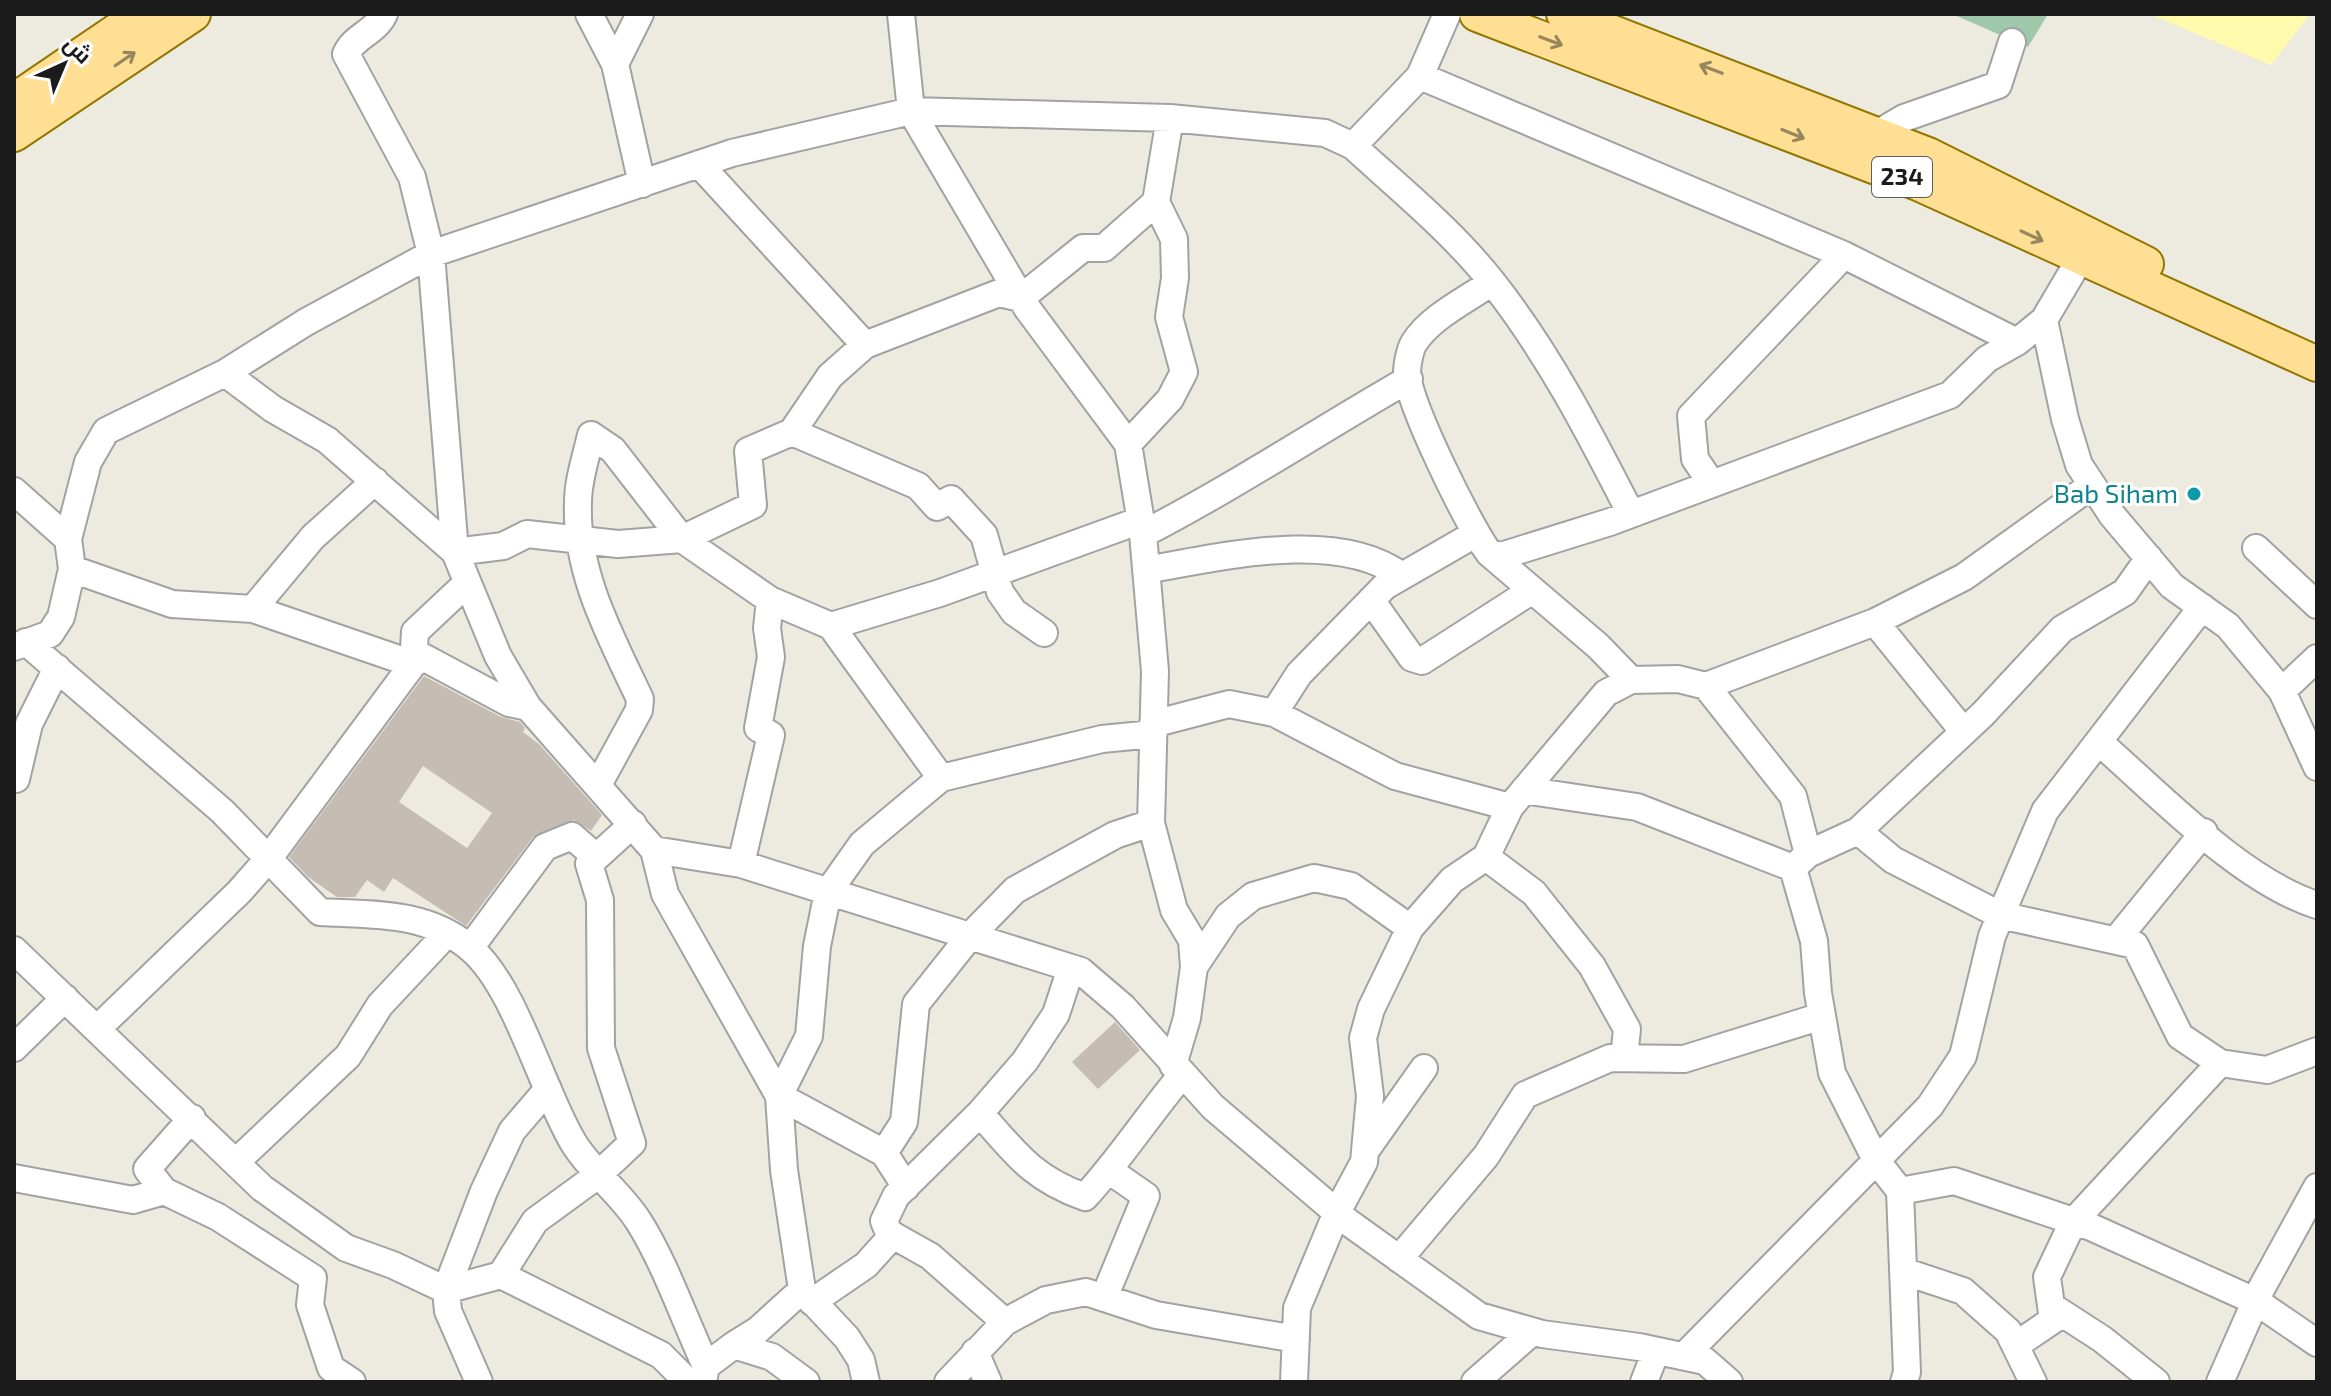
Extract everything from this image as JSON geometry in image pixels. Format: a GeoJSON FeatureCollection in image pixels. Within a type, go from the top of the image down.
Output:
{"type":"FeatureCollection","features":[{"type":"Feature","properties":{"kind":"main road"},"geometry":{"type":"LineString","coordinates":[[14,101],[142,14]]}},
{"type":"Feature","properties":{"kind":"main road"},"geometry":{"type":"LineString","coordinates":[[14,134],[193,14]]}},
{"type":"Feature","properties":{"kind":"main road","name":"234"},"geometry":{"type":"LineString","coordinates":[[1477,14],[1918,183],[2317,364]]}},
{"type":"Feature","properties":{"kind":"main road","name":"234"},"geometry":{"type":"LineString","coordinates":[[1564,14],[1928,155],[2177,280],[2317,343]]}},
{"type":"Feature","properties":{"kind":"street"},"geometry":{"type":"LineString","coordinates":[[384,14],[380,24],[352,42],[346,54],[412,177],[431,254],[455,552],[466,584],[498,656],[528,707],[573,762],[599,783],[654,850],[665,894],[779,1096],[784,1170],[807,1296],[847,1338],[861,1360],[866,1382]]}},
{"type":"Feature","properties":{"kind":"street"},"geometry":{"type":"LineString","coordinates":[[589,14],[615,64],[642,184]]}},
{"type":"Feature","properties":{"kind":"street"},"geometry":{"type":"LineString","coordinates":[[615,64],[640,14]]}},
{"type":"Feature","properties":{"kind":"street"},"geometry":{"type":"LineString","coordinates":[[901,14],[911,111],[1021,298],[1128,444],[1142,527],[1155,671],[1151,823],[1174,910],[1192,940],[1194,967],[1177,1070],[1110,1171],[1085,1197],[1052,1185],[1018,1157],[980,1113]]}},
{"type":"Feature","properties":{"kind":"street"},"geometry":{"type":"LineString","coordinates":[[1353,146],[1420,76],[1447,14]]}},
{"type":"Feature","properties":{"kind":"street"},"geometry":{"type":"LineString","coordinates":[[1877,134],[1904,118],[1998,85],[2012,42]]}},
{"type":"Feature","properties":{"kind":"street"},"geometry":{"type":"LineString","coordinates":[[1420,76],[1844,255],[2017,342]]}},
{"type":"Feature","properties":{"kind":"street"},"geometry":{"type":"LineString","coordinates":[[20,644],[50,634],[61,617],[72,569],[68,539],[88,462],[106,431],[225,373],[306,322],[431,254],[699,164],[911,111],[1170,118],[1325,133],[1353,146],[1426,212],[1492,282],[1567,389],[1631,514]]}},
{"type":"Feature","properties":{"kind":"street"},"geometry":{"type":"LineString","coordinates":[[1128,444],[1170,399],[1184,372],[1169,317],[1175,278],[1174,239],[1156,202],[1170,118]]}},
{"type":"Feature","properties":{"kind":"street"},"geometry":{"type":"LineString","coordinates":[[699,164],[865,345]]}},
{"type":"Feature","properties":{"kind":"street"},"geometry":{"type":"LineString","coordinates":[[1021,298],[1083,248],[1104,248],[1156,202]]}},
{"type":"Feature","properties":{"kind":"street"},"geometry":{"type":"LineString","coordinates":[[1712,484],[1695,459],[1691,416],[1844,255]]}},
{"type":"Feature","properties":{"kind":"street"},"geometry":{"type":"LineString","coordinates":[[1482,544],[1501,556],[1631,514],[1950,395],[1987,359],[2017,342],[2044,320],[2080,259]]}},
{"type":"Feature","properties":{"kind":"street"},"geometry":{"type":"LineString","coordinates":[[1492,282],[1428,327],[1413,344],[1409,379],[1419,413],[1482,544],[1531,591],[1598,646],[1631,680]]}},
{"type":"Feature","properties":{"kind":"street"},"geometry":{"type":"LineString","coordinates":[[225,373],[273,409],[327,440],[455,552],[503,546],[527,534],[618,544],[682,539],[753,505],[748,451],[792,432],[830,376],[865,345],[999,293],[1021,298]]}},
{"type":"Feature","properties":{"kind":"street"},"geometry":{"type":"LineString","coordinates":[[2044,320],[2065,419],[2079,465],[2112,515],[2172,586],[2228,626],[2282,691],[2317,767]]}},
{"type":"Feature","properties":{"kind":"street"},"geometry":{"type":"LineString","coordinates":[[831,626],[1190,513],[1303,439],[1409,379]]}},
{"type":"Feature","properties":{"kind":"street"},"geometry":{"type":"LineString","coordinates":[[792,432],[918,486],[937,507],[951,499],[984,535],[1000,592],[1014,612],[1044,633]]}},
{"type":"Feature","properties":{"kind":"street"},"geometry":{"type":"LineString","coordinates":[[599,783],[639,710],[640,699],[596,605],[579,538],[577,499],[591,435],[613,450],[682,539],[770,600],[831,626],[941,778]]}},
{"type":"Feature","properties":{"kind":"street"},"geometry":{"type":"LineString","coordinates":[[253,609],[313,537],[375,481]]}},
{"type":"Feature","properties":{"kind":"street"},"geometry":{"type":"LineString","coordinates":[[1294,1382],[1297,1308],[1337,1212],[1364,1162],[1370,1096],[1363,1038],[1371,1009],[1410,928],[1452,880],[1486,857],[1517,799],[1606,693],[1631,680],[1678,679],[1706,686],[1875,622],[1964,577],[2092,485]]}},
{"type":"Feature","properties":{"kind":"street"},"geometry":{"type":"LineString","coordinates":[[14,491],[68,539]]}},
{"type":"Feature","properties":{"kind":"street"},"geometry":{"type":"LineString","coordinates":[[1274,713],[1299,674],[1385,586],[1402,576],[1482,544]]}},
{"type":"Feature","properties":{"kind":"street"},"geometry":{"type":"LineString","coordinates":[[2256,548],[2317,605]]}},
{"type":"Feature","properties":{"kind":"street"},"geometry":{"type":"LineString","coordinates":[[1146,570],[1243,553],[1347,551],[1383,562],[1402,576]]}},
{"type":"Feature","properties":{"kind":"street"},"geometry":{"type":"LineString","coordinates":[[779,1096],[809,1036],[817,946],[828,892],[862,844],[941,778],[1153,729],[1229,704],[1274,713],[1395,776],[1517,799],[1637,807],[1801,861],[1858,831],[1964,732],[2062,629],[2125,592],[2149,558]]}},
{"type":"Feature","properties":{"kind":"street"},"geometry":{"type":"LineString","coordinates":[[72,569],[172,604],[253,609],[413,664]]}},
{"type":"Feature","properties":{"kind":"street"},"geometry":{"type":"LineString","coordinates":[[413,664],[415,632],[466,584]]}},
{"type":"Feature","properties":{"kind":"street"},"geometry":{"type":"LineString","coordinates":[[1371,600],[1412,658],[1422,661],[1531,591]]}},
{"type":"Feature","properties":{"kind":"street"},"geometry":{"type":"LineString","coordinates":[[741,864],[771,735],[758,728],[771,657],[767,628],[770,600]]}},
{"type":"Feature","properties":{"kind":"street"},"geometry":{"type":"LineString","coordinates":[[1684,1356],[1930,1106],[1963,1056],[1992,936],[2045,811],[2202,607]]}},
{"type":"Feature","properties":{"kind":"street"},"geometry":{"type":"LineString","coordinates":[[1875,622],[1964,732]]}},
{"type":"Feature","properties":{"kind":"street"},"geometry":{"type":"LineString","coordinates":[[20,644],[57,668],[222,811],[320,912],[409,916],[441,930],[470,948],[485,964],[512,1011],[573,1143],[639,1221],[699,1377]]}},
{"type":"Feature","properties":{"kind":"street"},"geometry":{"type":"LineString","coordinates":[[97,1029],[239,892],[269,858],[413,664],[423,657],[509,703],[528,707]]}},
{"type":"Feature","properties":{"kind":"street"},"geometry":{"type":"LineString","coordinates":[[2282,691],[2317,658]]}},
{"type":"Feature","properties":{"kind":"street"},"geometry":{"type":"LineString","coordinates":[[16,779],[29,724],[57,668]]}},
{"type":"Feature","properties":{"kind":"street"},"geometry":{"type":"LineString","coordinates":[[1706,686],[1793,796],[1832,1073],[1876,1160],[1900,1191],[1907,1372],[1904,1382]]}},
{"type":"Feature","properties":{"kind":"street"},"geometry":{"type":"LineString","coordinates":[[2099,742],[2204,832],[2287,895],[2317,905]]}},
{"type":"Feature","properties":{"kind":"street"},"geometry":{"type":"LineString","coordinates":[[884,1153],[904,1122],[916,1004],[970,936],[1015,890],[1115,835],[1151,823]]}},
{"type":"Feature","properties":{"kind":"street"},"geometry":{"type":"LineString","coordinates":[[501,1275],[535,1221],[598,1175],[632,1143],[601,1048],[600,900],[589,864],[633,824]]}},
{"type":"Feature","properties":{"kind":"street"},"geometry":{"type":"LineString","coordinates":[[1858,831],[1893,860],[2000,915],[2135,945],[2180,1036],[2220,1063],[2267,1070],[2317,1051]]}},
{"type":"Feature","properties":{"kind":"street"},"geometry":{"type":"LineString","coordinates":[[2117,939],[2204,832]]}},
{"type":"Feature","properties":{"kind":"street"},"geometry":{"type":"LineString","coordinates":[[470,948],[545,847],[572,836],[596,857]]}},
{"type":"Feature","properties":{"kind":"street"},"geometry":{"type":"LineString","coordinates":[[654,850],[741,864],[1081,971],[1123,1007],[1213,1107],[1337,1212],[1479,1316],[1532,1332],[1705,1361],[1729,1382]]}},
{"type":"Feature","properties":{"kind":"street"},"geometry":{"type":"LineString","coordinates":[[1486,857],[1534,893],[1592,966],[1627,1029],[1624,1058]]}},
{"type":"Feature","properties":{"kind":"street"},"geometry":{"type":"LineString","coordinates":[[1194,967],[1228,916],[1253,896],[1314,878],[1351,886],[1410,928]]}},
{"type":"Feature","properties":{"kind":"street"},"geometry":{"type":"LineString","coordinates":[[236,1162],[348,1056],[380,1005],[438,943],[441,930]]}},
{"type":"Feature","properties":{"kind":"street"},"geometry":{"type":"LineString","coordinates":[[14,950],[262,1188],[346,1248],[393,1265],[446,1290],[501,1275],[699,1377]]}},
{"type":"Feature","properties":{"kind":"street"},"geometry":{"type":"LineString","coordinates":[[1005,1322],[930,1256],[893,1235],[884,1221],[896,1196],[980,1113],[1025,1061],[1056,1014],[1071,968]]}},
{"type":"Feature","properties":{"kind":"street"},"geometry":{"type":"LineString","coordinates":[[14,1048],[65,998]]}},
{"type":"Feature","properties":{"kind":"street"},"geometry":{"type":"LineString","coordinates":[[1399,1259],[1486,1156],[1525,1095],[1610,1058],[1684,1059],[1822,1016]]}},
{"type":"Feature","properties":{"kind":"street"},"geometry":{"type":"LineString","coordinates":[[2016,1345],[2053,1320],[2047,1277],[2073,1222],[2220,1063]]}},
{"type":"Feature","properties":{"kind":"street"},"geometry":{"type":"LineString","coordinates":[[1364,1153],[1424,1068]]}},
{"type":"Feature","properties":{"kind":"street"},"geometry":{"type":"LineString","coordinates":[[479,1382],[448,1311],[446,1290],[484,1191],[512,1131],[548,1089]]}},
{"type":"Feature","properties":{"kind":"street"},"geometry":{"type":"LineString","coordinates":[[779,1096],[884,1153],[906,1187]]}},
{"type":"Feature","properties":{"kind":"street"},"geometry":{"type":"LineString","coordinates":[[192,1118],[147,1169],[164,1191],[218,1217],[313,1278]]}},
{"type":"Feature","properties":{"kind":"street"},"geometry":{"type":"LineString","coordinates":[[1104,1298],[1146,1196],[1110,1171]]}},
{"type":"Feature","properties":{"kind":"street"},"geometry":{"type":"LineString","coordinates":[[14,1178],[133,1200],[164,1191]]}},
{"type":"Feature","properties":{"kind":"street"},"geometry":{"type":"LineString","coordinates":[[1900,1191],[1954,1181],[2073,1222],[2257,1302],[2317,1343]]}},
{"type":"Feature","properties":{"kind":"street"},"geometry":{"type":"LineString","coordinates":[[2220,1382],[2257,1302],[2317,1187]]}},
{"type":"Feature","properties":{"kind":"street"},"geometry":{"type":"LineString","coordinates":[[699,1377],[734,1345],[807,1296],[866,1265],[893,1235]]}},
{"type":"Feature","properties":{"kind":"street"},"geometry":{"type":"LineString","coordinates":[[346,1248],[313,1278],[310,1305],[331,1368],[352,1382]]}},
{"type":"Feature","properties":{"kind":"street"},"geometry":{"type":"LineString","coordinates":[[1903,1271],[1963,1291],[2008,1331],[2027,1379]]}},
{"type":"Feature","properties":{"kind":"street"},"geometry":{"type":"LineString","coordinates":[[948,1382],[1005,1322],[1046,1300],[1086,1292],[1156,1315],[1296,1339]]}},
{"type":"Feature","properties":{"kind":"street"},"geometry":{"type":"LineString","coordinates":[[2051,1306],[2102,1339],[2156,1382]]}},
{"type":"Feature","properties":{"kind":"street"},"geometry":{"type":"LineString","coordinates":[[1475,1382],[1532,1332]]}},
{"type":"Feature","properties":{"kind":"street"},"geometry":{"type":"LineString","coordinates":[[734,1345],[772,1357],[806,1382]]}},
{"type":"Feature","properties":{"kind":"street"},"geometry":{"type":"LineString","coordinates":[[1644,1382],[1656,1351]]}},
{"type":"Feature","properties":{"kind":"street"},"geometry":{"type":"LineString","coordinates":[[975,1352],[988,1382]]}},
{"type":"Feature","properties":{"kind":"sand"},"geometry":{"type":"Polygon","coordinates":[[[2149,14],[2310,14],[2271,65],[2149,14]]]}},
{"type":"Feature","properties":{"kind":"green space"},"geometry":{"type":"Polygon","coordinates":[[[1952,14],[2048,14],[2028,47],[1952,14]]]}},
{"type":"Feature","properties":{"kind":"building"},"geometry":{"type":"Polygon","coordinates":[[[424,676],[501,717],[520,722],[525,728],[523,732],[539,744],[602,815],[591,831],[574,820],[533,837],[466,926],[393,878],[384,892],[367,880],[355,897],[337,897],[308,877],[289,857],[424,676]],[[423,766],[399,802],[467,848],[492,813],[423,766]]]}},
{"type":"Feature","properties":{"kind":"building"},"geometry":{"type":"Polygon","coordinates":[[[1115,1022],[1140,1050],[1098,1089],[1072,1062],[1115,1022]]]}},
{"type":"Feature","properties":{"kind":"place","name":"Bab Siham"},"geometry":{"type":"Point","coordinates":[2194,494]}}]}
